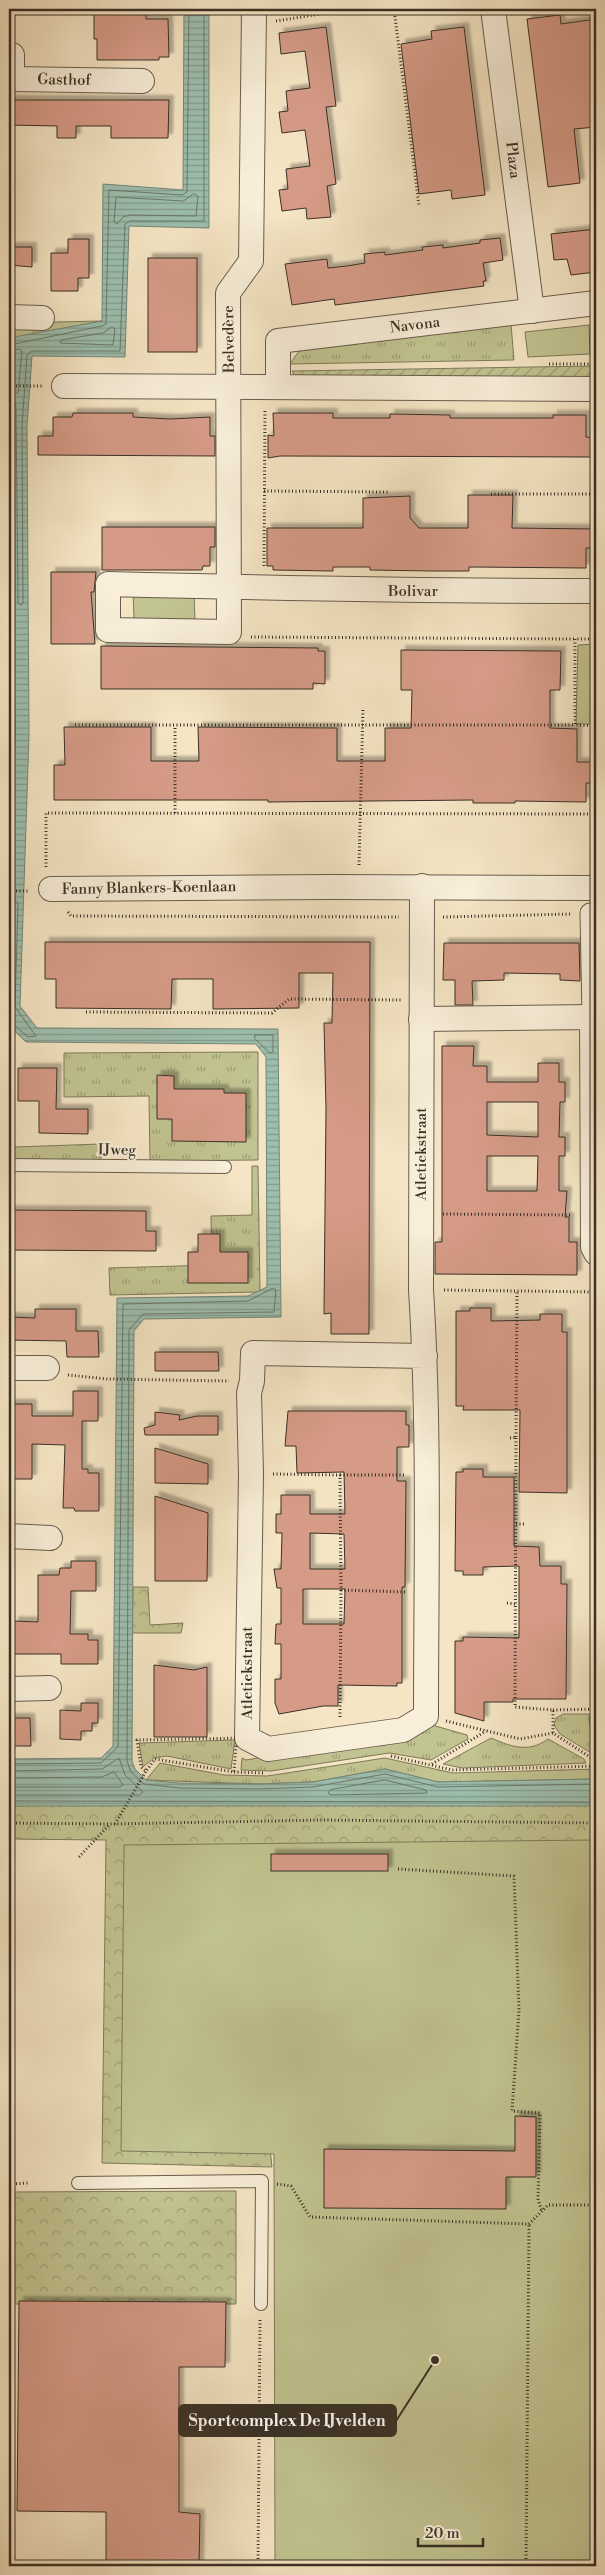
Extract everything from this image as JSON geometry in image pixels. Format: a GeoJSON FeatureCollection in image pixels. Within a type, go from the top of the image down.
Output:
{"type":"FeatureCollection","features":[{"type":"Feature","properties":{"kind":"street","name":"Plaza"},"geometry":{"type":"LineString","coordinates":[[494,9],[532,311]]}},
{"type":"Feature","properties":{"kind":"street","name":"Belvedère"},"geometry":{"type":"LineString","coordinates":[[230,587],[228,293],[250,261],[254,17]]}},
{"type":"Feature","properties":{"kind":"street","name":"Gasthof"},"geometry":{"type":"LineString","coordinates":[[9,55],[12,55],[12,79],[142,81]]}},
{"type":"Feature","properties":{"kind":"street","name":"Navona"},"geometry":{"type":"LineString","coordinates":[[271,386],[278,341],[596,303]]}},
{"type":"Feature","properties":{"kind":"street"},"geometry":{"type":"LineString","coordinates":[[9,317],[42,318]]}},
{"type":"Feature","properties":{"kind":"street"},"geometry":{"type":"LineString","coordinates":[[64,386],[596,389]]}},
{"type":"Feature","properties":{"kind":"street","name":"Bolivar"},"geometry":{"type":"LineString","coordinates":[[229,632],[108,630],[108,584],[264,588],[596,591]]}},
{"type":"Feature","properties":{"kind":"street"},"geometry":{"type":"LineString","coordinates":[[229,632],[230,587]]}},
{"type":"Feature","properties":{"kind":"street","name":"Fanny Blankers-Koenlaan"},"geometry":{"type":"LineString","coordinates":[[43,883],[596,888]]}},
{"type":"Feature","properties":{"kind":"street","name":"Atletiekstraat"},"geometry":{"type":"LineString","coordinates":[[422,886],[421,1290],[425,1356],[427,1475],[426,1716],[402,1730],[268,1749],[247,1738],[249,1393],[252,1381],[253,1353],[425,1356]]}},
{"type":"Feature","properties":{"kind":"street"},"geometry":{"type":"LineString","coordinates":[[590,914],[593,1247],[596,1253]]}},
{"type":"Feature","properties":{"kind":"street"},"geometry":{"type":"LineString","coordinates":[[421,1009],[592,1017]]}},
{"type":"Feature","properties":{"kind":"street"},"geometry":{"type":"LineString","coordinates":[[9,1368],[47,1368]]}},
{"type":"Feature","properties":{"kind":"street"},"geometry":{"type":"LineString","coordinates":[[9,1536],[50,1538]]}},
{"type":"Feature","properties":{"kind":"street"},"geometry":{"type":"LineString","coordinates":[[9,1689],[49,1688]]}},
{"type":"Feature","properties":{"kind":"lane","name":"IJweg"},"geometry":{"type":"LineString","coordinates":[[9,1165],[225,1167]]}},
{"type":"Feature","properties":{"kind":"lane"},"geometry":{"type":"LineString","coordinates":[[78,2183],[262,2181],[260,2304]]}},
{"type":"Feature","properties":{"kind":"path"},"geometry":{"type":"LineString","coordinates":[[254,17],[352,9]]}},
{"type":"Feature","properties":{"kind":"path"},"geometry":{"type":"LineString","coordinates":[[394,9],[419,206]]}},
{"type":"Feature","properties":{"kind":"path"},"geometry":{"type":"LineString","coordinates":[[9,386],[35,385]]}},
{"type":"Feature","properties":{"kind":"path"},"geometry":{"type":"LineString","coordinates":[[264,588],[264,491],[271,386]]}},
{"type":"Feature","properties":{"kind":"path"},"geometry":{"type":"LineString","coordinates":[[264,491],[390,492]]}},
{"type":"Feature","properties":{"kind":"path"},"geometry":{"type":"LineString","coordinates":[[491,494],[596,494]]}},
{"type":"Feature","properties":{"kind":"path"},"geometry":{"type":"LineString","coordinates":[[229,632],[240,637],[596,638]]}},
{"type":"Feature","properties":{"kind":"path"},"geometry":{"type":"LineString","coordinates":[[574,725],[575,639]]}},
{"type":"Feature","properties":{"kind":"path"},"geometry":{"type":"LineString","coordinates":[[358,866],[363,708]]}},
{"type":"Feature","properties":{"kind":"path"},"geometry":{"type":"LineString","coordinates":[[75,725],[596,726]]}},
{"type":"Feature","properties":{"kind":"path"},"geometry":{"type":"LineString","coordinates":[[175,726],[175,813]]}},
{"type":"Feature","properties":{"kind":"path"},"geometry":{"type":"LineString","coordinates":[[9,891],[43,883],[46,813],[596,814]]}},
{"type":"Feature","properties":{"kind":"path","name":"Fanny Blankers-Koenlaan"},"geometry":{"type":"LineString","coordinates":[[43,883],[71,916],[422,917],[590,914]]}},
{"type":"Feature","properties":{"kind":"path"},"geometry":{"type":"LineString","coordinates":[[86,1012],[272,1013],[288,999],[421,1009]]}},
{"type":"Feature","properties":{"kind":"path"},"geometry":{"type":"LineString","coordinates":[[421,1214],[593,1215]]}},
{"type":"Feature","properties":{"kind":"path"},"geometry":{"type":"LineString","coordinates":[[421,1290],[596,1292]]}},
{"type":"Feature","properties":{"kind":"path"},"geometry":{"type":"LineString","coordinates":[[517,1291],[515,1707],[553,1710],[596,1709]]}},
{"type":"Feature","properties":{"kind":"path"},"geometry":{"type":"LineString","coordinates":[[47,1368],[54,1374],[107,1379],[252,1381]]}},
{"type":"Feature","properties":{"kind":"path"},"geometry":{"type":"LineString","coordinates":[[510,1438],[516,1437]]}},
{"type":"Feature","properties":{"kind":"path"},"geometry":{"type":"LineString","coordinates":[[250,1474],[427,1475]]}},
{"type":"Feature","properties":{"kind":"path"},"geometry":{"type":"LineString","coordinates":[[340,1476],[340,1739]]}},
{"type":"Feature","properties":{"kind":"path"},"geometry":{"type":"LineString","coordinates":[[516,1524],[524,1524]]}},
{"type":"Feature","properties":{"kind":"path"},"geometry":{"type":"LineString","coordinates":[[341,1590],[426,1592]]}},
{"type":"Feature","properties":{"kind":"path"},"geometry":{"type":"LineString","coordinates":[[507,1603],[515,1604]]}},
{"type":"Feature","properties":{"kind":"path"},"geometry":{"type":"LineString","coordinates":[[553,1710],[553,1733]]}},
{"type":"Feature","properties":{"kind":"path"},"geometry":{"type":"LineString","coordinates":[[426,1716],[520,1739],[553,1733],[596,1762]]}},
{"type":"Feature","properties":{"kind":"path"},"geometry":{"type":"LineString","coordinates":[[432,1764],[487,1730]]}},
{"type":"Feature","properties":{"kind":"path"},"geometry":{"type":"LineString","coordinates":[[146,1771],[141,1767],[137,1740],[247,1738]]}},
{"type":"Feature","properties":{"kind":"path"},"geometry":{"type":"LineString","coordinates":[[234,1772],[236,1745],[247,1738]]}},
{"type":"Feature","properties":{"kind":"path"},"geometry":{"type":"LineString","coordinates":[[387,1756],[432,1764],[452,1770],[596,1766]]}},
{"type":"Feature","properties":{"kind":"path"},"geometry":{"type":"LineString","coordinates":[[79,1857],[113,1824],[155,1759],[234,1772],[271,1773]]}},
{"type":"Feature","properties":{"kind":"path"},"geometry":{"type":"LineString","coordinates":[[9,1822],[113,1824],[323,1820],[596,1822]]}},
{"type":"Feature","properties":{"kind":"path"},"geometry":{"type":"LineString","coordinates":[[398,1870],[514,1876],[519,2010],[512,2112],[540,2113],[538,2200],[542,2211]]}},
{"type":"Feature","properties":{"kind":"path"},"geometry":{"type":"LineString","coordinates":[[262,2181],[291,2186],[310,2217],[529,2224]]}},
{"type":"Feature","properties":{"kind":"path"},"geometry":{"type":"LineString","coordinates":[[9,2184],[29,2183]]}},
{"type":"Feature","properties":{"kind":"path"},"geometry":{"type":"LineString","coordinates":[[526,2566],[529,2224],[548,2204],[596,2205]]}},
{"type":"Feature","properties":{"kind":"path"},"geometry":{"type":"LineString","coordinates":[[258,2566],[260,2304]]}},
{"type":"Feature","properties":{"kind":"green space"},"geometry":{"type":"Polygon","coordinates":[[[102,321],[9,341],[9,323],[102,321]]]}},
{"type":"Feature","properties":{"kind":"green space"},"geometry":{"type":"Polygon","coordinates":[[[511,324],[514,360],[290,364],[299,351],[511,324]]]}},
{"type":"Feature","properties":{"kind":"green space"},"geometry":{"type":"Polygon","coordinates":[[[589,325],[590,354],[528,357],[525,332],[589,325]]]}},
{"type":"Feature","properties":{"kind":"green space"},"geometry":{"type":"Polygon","coordinates":[[[593,366],[593,378],[296,377],[292,371],[593,366]]]}},
{"type":"Feature","properties":{"kind":"green space"},"geometry":{"type":"Polygon","coordinates":[[[133,589],[194,592],[195,622],[134,620],[133,589]]]}},
{"type":"Feature","properties":{"kind":"green space"},"geometry":{"type":"Polygon","coordinates":[[[596,644],[596,724],[576,724],[578,645],[596,644]]]}},
{"type":"Feature","properties":{"kind":"green space"},"geometry":{"type":"Polygon","coordinates":[[[258,1052],[258,1160],[150,1161],[149,1096],[64,1097],[64,1053],[258,1052]]]}},
{"type":"Feature","properties":{"kind":"green space"},"geometry":{"type":"Polygon","coordinates":[[[9,1139],[15,1147],[101,1144],[101,1161],[9,1161],[9,1139]]]}},
{"type":"Feature","properties":{"kind":"green space"},"geometry":{"type":"Polygon","coordinates":[[[252,1166],[258,1166],[260,1292],[110,1295],[109,1268],[212,1265],[211,1216],[252,1215],[252,1166]]]}},
{"type":"Feature","properties":{"kind":"green space"},"geometry":{"type":"Polygon","coordinates":[[[133,1587],[148,1587],[150,1625],[183,1623],[181,1633],[132,1633],[133,1587]]]}},
{"type":"Feature","properties":{"kind":"green space"},"geometry":{"type":"Polygon","coordinates":[[[563,1714],[589,1714],[591,1736],[596,1742],[596,1756],[560,1734],[554,1725],[556,1718],[563,1714]]]}},
{"type":"Feature","properties":{"kind":"green space"},"geometry":{"type":"Polygon","coordinates":[[[432,1725],[467,1735],[468,1739],[431,1760],[389,1753],[271,1771],[241,1770],[242,1758],[246,1760],[393,1734],[432,1725]]]}},
{"type":"Feature","properties":{"kind":"green space"},"geometry":{"type":"Polygon","coordinates":[[[491,1738],[520,1747],[534,1746],[548,1739],[584,1759],[586,1763],[462,1768],[443,1764],[491,1738]]]}},
{"type":"Feature","properties":{"kind":"green space"},"geometry":{"type":"Polygon","coordinates":[[[235,1740],[231,1769],[167,1756],[154,1758],[143,1767],[139,1743],[235,1740]]]}},
{"type":"Feature","properties":{"kind":"green space"},"geometry":{"type":"Polygon","coordinates":[[[385,1758],[453,1773],[596,1769],[596,1779],[438,1782],[385,1769],[313,1782],[259,1784],[146,1780],[160,1763],[224,1775],[267,1776],[385,1758]]]}},
{"type":"Feature","properties":{"kind":"green space"},"geometry":{"type":"Polygon","coordinates":[[[389,1798],[596,1798],[596,1844],[270,2149],[272,2167],[102,2163],[106,1840],[9,1839],[9,1806],[389,1798]]]}},
{"type":"Feature","properties":{"kind":"green space"},"geometry":{"type":"Polygon","coordinates":[[[596,1840],[596,2566],[275,2566],[274,2154],[121,2151],[124,1845],[596,1840]]]}},
{"type":"Feature","properties":{"kind":"green space"},"geometry":{"type":"Polygon","coordinates":[[[236,2191],[236,2304],[9,2304],[9,2192],[236,2191]]]}},
{"type":"Feature","properties":{"kind":"water"},"geometry":{"type":"Polygon","coordinates":[[[184,9],[209,9],[209,228],[129,226],[125,357],[32,356],[27,426],[29,735],[20,1006],[37,1028],[278,1029],[281,1317],[144,1319],[134,1331],[132,1761],[135,1769],[146,1780],[180,1783],[259,1784],[313,1782],[385,1769],[438,1782],[596,1779],[596,1806],[9,1806],[9,1759],[101,1758],[113,1746],[117,1298],[248,1296],[267,1287],[266,1057],[256,1044],[26,1042],[9,1026],[15,731],[9,340],[19,336],[102,321],[103,184],[183,190],[184,9]]]}},
{"type":"Feature","properties":{"kind":"building"},"geometry":{"type":"Polygon","coordinates":[[[94,12],[146,13],[146,19],[168,19],[169,57],[159,57],[159,60],[97,60],[97,39],[94,39],[94,12]]]}},
{"type":"Feature","properties":{"kind":"building"},"geometry":{"type":"Polygon","coordinates":[[[560,15],[561,24],[596,19],[596,127],[574,129],[580,183],[548,187],[527,19],[560,15]]]}},
{"type":"Feature","properties":{"kind":"building"},"geometry":{"type":"Polygon","coordinates":[[[326,27],[336,106],[326,107],[336,184],[327,186],[331,217],[307,219],[306,208],[282,211],[279,190],[288,189],[286,169],[310,166],[305,130],[282,133],[279,112],[288,111],[286,91],[310,88],[305,51],[281,54],[279,33],[326,27]]]}},
{"type":"Feature","properties":{"kind":"building"},"geometry":{"type":"Polygon","coordinates":[[[464,27],[485,195],[452,199],[451,190],[419,194],[401,44],[432,39],[431,31],[464,27]]]}},
{"type":"Feature","properties":{"kind":"building"},"geometry":{"type":"Polygon","coordinates":[[[9,100],[169,100],[168,138],[111,138],[111,126],[76,126],[76,138],[57,138],[57,126],[9,125],[9,100]]]}},
{"type":"Feature","properties":{"kind":"building"},"geometry":{"type":"Polygon","coordinates":[[[596,229],[596,272],[571,275],[567,259],[554,260],[551,234],[596,229]]]}},
{"type":"Feature","properties":{"kind":"building"},"geometry":{"type":"Polygon","coordinates":[[[500,238],[503,260],[483,263],[486,281],[483,281],[484,286],[335,305],[334,299],[292,305],[285,264],[327,259],[328,268],[347,266],[365,263],[364,254],[385,252],[385,255],[423,250],[422,247],[443,245],[443,248],[500,238]]]}},
{"type":"Feature","properties":{"kind":"building"},"geometry":{"type":"Polygon","coordinates":[[[68,239],[89,239],[89,278],[78,278],[78,291],[51,291],[51,253],[68,253],[68,239]]]}},
{"type":"Feature","properties":{"kind":"building"},"geometry":{"type":"Polygon","coordinates":[[[9,247],[32,247],[32,267],[9,265],[9,247]]]}},
{"type":"Feature","properties":{"kind":"building"},"geometry":{"type":"Polygon","coordinates":[[[148,258],[197,258],[197,352],[148,352],[148,258]]]}},
{"type":"Feature","properties":{"kind":"building"},"geometry":{"type":"Polygon","coordinates":[[[73,413],[133,413],[133,417],[170,419],[210,417],[210,436],[215,436],[215,456],[38,455],[38,436],[53,436],[53,417],[72,417],[73,413]]]}},
{"type":"Feature","properties":{"kind":"building"},"geometry":{"type":"Polygon","coordinates":[[[273,413],[333,413],[333,418],[390,418],[390,414],[450,415],[450,418],[553,418],[553,415],[586,415],[586,437],[595,438],[595,457],[280,456],[268,458],[268,435],[274,436],[273,413]]]}},
{"type":"Feature","properties":{"kind":"building"},"geometry":{"type":"Polygon","coordinates":[[[468,495],[513,495],[512,528],[595,529],[595,548],[586,548],[586,568],[469,567],[469,571],[431,571],[370,570],[370,567],[333,567],[333,571],[273,570],[273,566],[267,566],[267,528],[363,528],[363,498],[410,496],[410,518],[419,528],[468,528],[468,495]]]}},
{"type":"Feature","properties":{"kind":"building"},"geometry":{"type":"Polygon","coordinates":[[[102,527],[215,527],[215,547],[210,547],[210,566],[203,566],[202,570],[102,570],[102,527]]]}},
{"type":"Feature","properties":{"kind":"building"},"geometry":{"type":"Polygon","coordinates":[[[51,572],[96,572],[94,592],[91,592],[95,644],[51,644],[51,572]]]}},
{"type":"Feature","properties":{"kind":"building"},"geometry":{"type":"Polygon","coordinates":[[[101,646],[318,648],[318,651],[325,651],[325,684],[313,683],[313,689],[101,689],[101,646]]]}},
{"type":"Feature","properties":{"kind":"building"},"geometry":{"type":"Polygon","coordinates":[[[401,650],[561,651],[560,690],[550,690],[550,728],[577,729],[577,762],[594,762],[594,783],[586,783],[586,802],[515,801],[515,803],[473,803],[473,800],[268,802],[268,800],[54,800],[54,765],[65,765],[64,727],[151,727],[151,761],[199,761],[198,727],[337,728],[337,761],[385,761],[385,728],[411,728],[412,690],[401,690],[401,650]]]}},
{"type":"Feature","properties":{"kind":"building"},"geometry":{"type":"Polygon","coordinates":[[[45,942],[370,942],[369,1334],[331,1334],[331,1313],[324,1314],[326,1109],[324,1023],[332,1023],[333,973],[299,973],[299,1008],[213,1009],[213,979],[172,979],[171,1009],[56,1008],[56,979],[45,979],[45,942]]]}},
{"type":"Feature","properties":{"kind":"building"},"geometry":{"type":"Polygon","coordinates":[[[444,943],[579,943],[580,981],[560,980],[560,974],[504,973],[504,980],[472,981],[473,1005],[455,1005],[455,980],[443,980],[444,943]]]}},
{"type":"Feature","properties":{"kind":"building"},"geometry":{"type":"Polygon","coordinates":[[[442,1046],[474,1046],[473,1066],[487,1066],[487,1082],[538,1082],[538,1063],[559,1063],[559,1082],[565,1082],[565,1102],[560,1102],[559,1137],[565,1137],[565,1156],[559,1156],[559,1191],[567,1191],[565,1217],[569,1217],[569,1242],[577,1242],[577,1275],[435,1274],[435,1242],[442,1242],[442,1046]],[[487,1102],[487,1135],[538,1137],[538,1102],[487,1102]],[[487,1156],[487,1191],[537,1191],[538,1156],[487,1156]]]}},
{"type":"Feature","properties":{"kind":"building"},"geometry":{"type":"Polygon","coordinates":[[[18,1068],[57,1068],[56,1109],[88,1109],[88,1134],[39,1133],[39,1101],[18,1101],[18,1068]]]}},
{"type":"Feature","properties":{"kind":"building"},"geometry":{"type":"Polygon","coordinates":[[[157,1075],[174,1076],[174,1089],[224,1089],[224,1093],[246,1093],[246,1142],[172,1141],[172,1119],[157,1119],[157,1075]]]}},
{"type":"Feature","properties":{"kind":"building"},"geometry":{"type":"Polygon","coordinates":[[[9,1210],[146,1211],[146,1231],[156,1231],[156,1251],[9,1250],[9,1210]]]}},
{"type":"Feature","properties":{"kind":"building"},"geometry":{"type":"Polygon","coordinates":[[[198,1234],[220,1234],[220,1252],[248,1252],[248,1283],[188,1283],[188,1252],[198,1252],[198,1234]]]}},
{"type":"Feature","properties":{"kind":"building"},"geometry":{"type":"Polygon","coordinates":[[[470,1308],[491,1308],[491,1321],[540,1320],[540,1314],[562,1314],[562,1332],[567,1332],[567,1493],[519,1492],[520,1410],[463,1410],[464,1406],[456,1406],[456,1311],[470,1311],[470,1308]]]}},
{"type":"Feature","properties":{"kind":"building"},"geometry":{"type":"Polygon","coordinates":[[[35,1309],[76,1309],[76,1331],[98,1331],[99,1357],[67,1357],[66,1341],[9,1340],[9,1317],[35,1318],[35,1309]]]}},
{"type":"Feature","properties":{"kind":"building"},"geometry":{"type":"Polygon","coordinates":[[[155,1352],[218,1352],[219,1371],[155,1371],[155,1352]]]}},
{"type":"Feature","properties":{"kind":"building"},"geometry":{"type":"Polygon","coordinates":[[[73,1391],[98,1391],[98,1421],[82,1421],[82,1469],[88,1469],[88,1473],[99,1473],[99,1511],[75,1511],[74,1508],[63,1508],[65,1445],[32,1444],[32,1479],[13,1479],[13,1431],[9,1431],[9,1404],[32,1404],[32,1416],[73,1416],[73,1391]]]}},
{"type":"Feature","properties":{"kind":"building"},"geometry":{"type":"Polygon","coordinates":[[[288,1411],[406,1411],[406,1425],[409,1425],[409,1447],[397,1447],[397,1481],[406,1481],[405,1587],[402,1587],[402,1683],[397,1683],[397,1686],[338,1685],[338,1706],[323,1706],[279,1714],[275,1703],[275,1679],[281,1679],[281,1644],[275,1644],[276,1624],[281,1624],[281,1588],[277,1588],[274,1569],[281,1569],[282,1533],[276,1533],[276,1514],[281,1514],[281,1495],[310,1495],[310,1514],[345,1514],[344,1472],[297,1473],[296,1446],[285,1446],[288,1411]],[[310,1533],[310,1569],[345,1569],[344,1534],[310,1533]],[[303,1589],[303,1624],[344,1624],[345,1589],[303,1589]]]}},
{"type":"Feature","properties":{"kind":"building"},"geometry":{"type":"Polygon","coordinates":[[[155,1412],[180,1415],[179,1420],[197,1416],[218,1416],[218,1435],[145,1435],[144,1428],[155,1425],[155,1412]]]}},
{"type":"Feature","properties":{"kind":"building"},"geometry":{"type":"Polygon","coordinates":[[[155,1448],[208,1464],[208,1484],[155,1483],[155,1448]]]}},
{"type":"Feature","properties":{"kind":"building"},"geometry":{"type":"Polygon","coordinates":[[[463,1469],[483,1469],[483,1477],[514,1477],[514,1546],[539,1547],[540,1566],[561,1566],[561,1584],[567,1584],[566,1699],[513,1699],[513,1702],[484,1702],[484,1721],[455,1713],[455,1641],[463,1641],[463,1637],[519,1638],[519,1566],[483,1567],[483,1575],[463,1575],[463,1571],[455,1571],[456,1472],[463,1472],[463,1469]]]}},
{"type":"Feature","properties":{"kind":"building"},"geometry":{"type":"Polygon","coordinates":[[[155,1496],[208,1513],[207,1581],[155,1581],[155,1496]]]}},
{"type":"Feature","properties":{"kind":"building"},"geometry":{"type":"Polygon","coordinates":[[[71,1561],[96,1561],[96,1591],[71,1591],[70,1634],[88,1634],[88,1640],[98,1640],[98,1664],[61,1664],[61,1654],[14,1654],[14,1621],[38,1622],[38,1575],[59,1575],[60,1568],[71,1568],[71,1561]]]}},
{"type":"Feature","properties":{"kind":"building"},"geometry":{"type":"Polygon","coordinates":[[[154,1665],[194,1670],[207,1667],[207,1737],[154,1737],[154,1665]]]}},
{"type":"Feature","properties":{"kind":"building"},"geometry":{"type":"Polygon","coordinates":[[[81,1703],[98,1703],[98,1723],[92,1723],[92,1731],[81,1731],[81,1740],[60,1739],[60,1710],[81,1711],[81,1703]]]}},
{"type":"Feature","properties":{"kind":"building"},"geometry":{"type":"Polygon","coordinates":[[[9,1718],[30,1718],[31,1746],[9,1746],[9,1718]]]}},
{"type":"Feature","properties":{"kind":"building"},"geometry":{"type":"Polygon","coordinates":[[[271,1854],[388,1854],[388,1871],[271,1871],[271,1854]]]}},
{"type":"Feature","properties":{"kind":"building"},"geometry":{"type":"Polygon","coordinates":[[[515,2116],[536,2117],[536,2177],[506,2177],[506,2209],[324,2208],[324,2149],[515,2151],[515,2116]]]}},
{"type":"Feature","properties":{"kind":"building"},"geometry":{"type":"Polygon","coordinates":[[[19,2301],[226,2302],[225,2367],[179,2367],[179,2512],[200,2514],[199,2566],[106,2566],[106,2512],[17,2511],[19,2301]]]}},
{"type":"Feature","properties":{"kind":"place","name":"Sportcomplex De IJvelden"},"geometry":{"type":"Point","coordinates":[435,2360]}}]}
